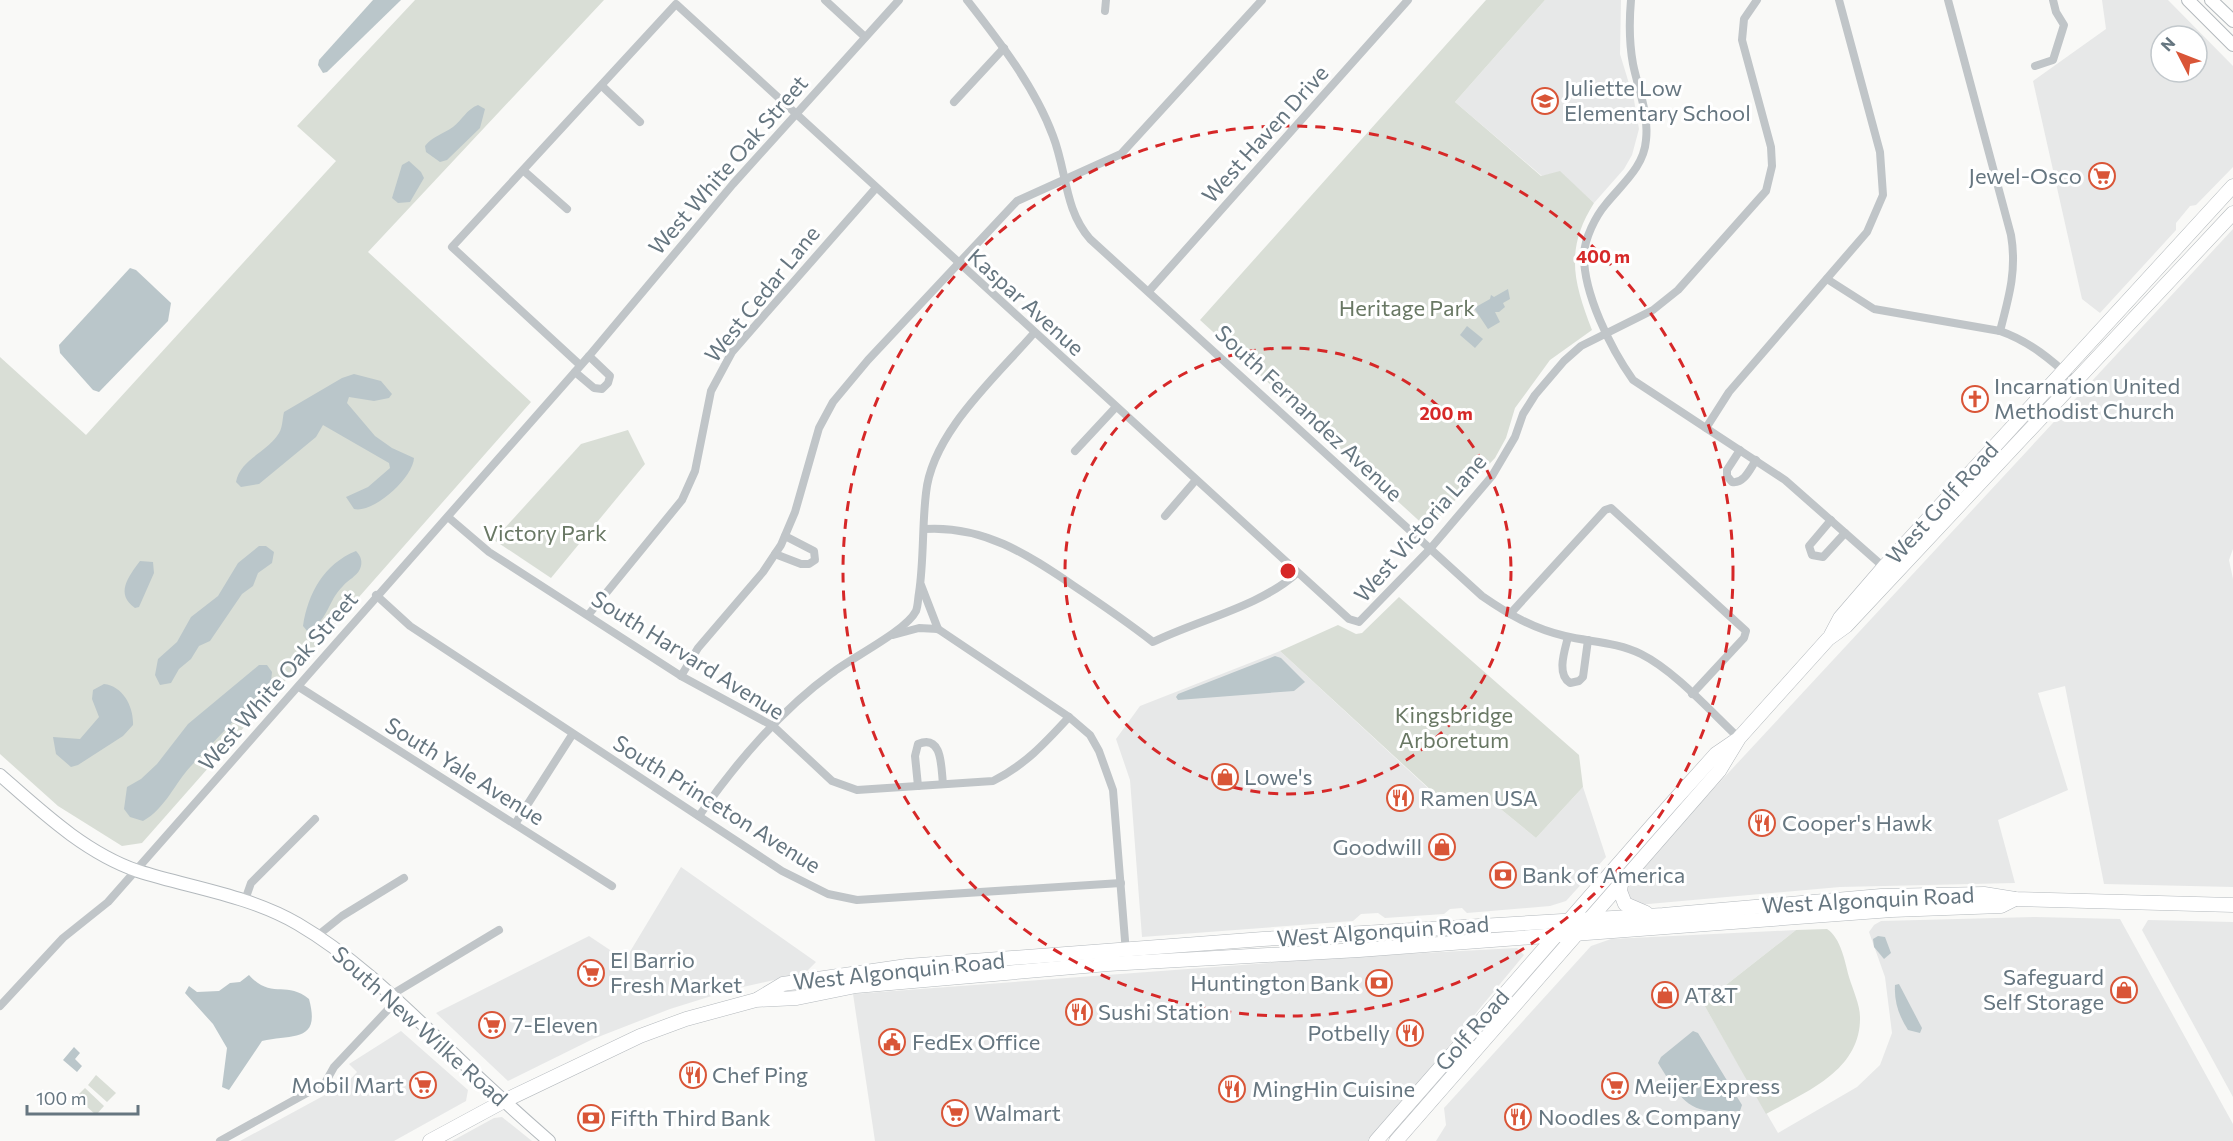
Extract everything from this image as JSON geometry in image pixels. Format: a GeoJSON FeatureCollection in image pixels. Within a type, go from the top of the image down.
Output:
{"type":"FeatureCollection","features":[{"type":"Feature","properties":{"kind":"main road"},"geometry":{"type":"LineString","coordinates":[[2188,0],[2233,45]]}},
{"type":"Feature","properties":{"kind":"main road"},"geometry":{"type":"LineString","coordinates":[[2211,0],[2233,21]]}},
{"type":"Feature","properties":{"kind":"main road","name":"West Golf Road"},"geometry":{"type":"LineString","coordinates":[[1889,571],[2062,370],[2233,186]]}},
{"type":"Feature","properties":{"kind":"main road","name":"West Golf Road"},"geometry":{"type":"LineString","coordinates":[[1577,932],[1719,771],[1739,738],[1828,639],[1840,618],[1889,571],[2074,381],[2233,213]]}},
{"type":"Feature","properties":{"kind":"main road","name":"West Golf Road"},"geometry":{"type":"LineString","coordinates":[[1568,920],[1716,754],[1739,738]]}},
{"type":"Feature","properties":{"kind":"main road","name":"South New Wilke Road"},"geometry":{"type":"LineString","coordinates":[[0,775],[64,829],[91,847],[136,870],[266,908],[343,953],[394,997],[549,1141]]}},
{"type":"Feature","properties":{"kind":"main road"},"geometry":{"type":"LineString","coordinates":[[1621,884],[1625,904],[1631,909],[1654,915]]}},
{"type":"Feature","properties":{"kind":"main road","name":"West Algonquin Road"},"geometry":{"type":"LineString","coordinates":[[1126,956],[1881,896],[1984,894],[2015,899],[2233,905]]}},
{"type":"Feature","properties":{"kind":"main road","name":"West Algonquin Road"},"geometry":{"type":"LineString","coordinates":[[430,1141],[504,1101],[640,1036],[686,1019],[756,1000],[783,984],[854,972],[907,966],[1126,956],[1359,950],[1892,910],[2001,906],[2015,899]]}},
{"type":"Feature","properties":{"kind":"main road","name":"Golf Road"},"geometry":{"type":"LineString","coordinates":[[1376,1141],[1568,920]]}},
{"type":"Feature","properties":{"kind":"main road","name":"Golf Road"},"geometry":{"type":"LineString","coordinates":[[1396,1141],[1577,932]]}},
{"type":"Feature","properties":{"kind":"street"},"geometry":{"type":"LineString","coordinates":[[825,0],[865,37]]}},
{"type":"Feature","properties":{"kind":"street","name":"West White Oak Street"},"geometry":{"type":"LineString","coordinates":[[0,1005],[63,938],[108,902],[299,687],[376,595],[578,369],[795,115],[899,0]]}},
{"type":"Feature","properties":{"kind":"street","name":"South Fernandez Avenue"},"geometry":{"type":"LineString","coordinates":[[967,0],[1004,48],[1046,119],[1054,137],[1070,205],[1082,229],[1482,596],[1510,614],[1545,631],[1621,646],[1641,654],[1692,694],[1739,738]]}},
{"type":"Feature","properties":{"kind":"street"},"geometry":{"type":"LineString","coordinates":[[1105,11],[1106,0]]}},
{"type":"Feature","properties":{"kind":"street"},"geometry":{"type":"LineString","coordinates":[[681,675],[698,648],[763,572],[775,554],[785,536],[819,428],[833,402],[956,263],[1017,201],[1121,154],[1262,0]]}},
{"type":"Feature","properties":{"kind":"street","name":"West Haven Drive"},"geometry":{"type":"LineString","coordinates":[[1149,291],[1408,0]]}},
{"type":"Feature","properties":{"kind":"street"},"geometry":{"type":"LineString","coordinates":[[1631,0],[1628,27],[1633,62],[1647,120],[1646,142],[1643,156],[1633,172],[1604,206],[1589,234],[1584,255],[1586,281],[1618,359],[1633,380],[1785,480],[1889,571]]}},
{"type":"Feature","properties":{"kind":"street","name":"West Victoria Lane"},"geometry":{"type":"LineString","coordinates":[[1356,622],[1363,621],[1430,549],[1492,476],[1515,437],[1523,414],[1535,395],[1576,350],[1653,310],[1678,290],[1766,192],[1772,166],[1771,147],[1742,40],[1744,19],[1757,0]]}},
{"type":"Feature","properties":{"kind":"street"},"geometry":{"type":"LineString","coordinates":[[1706,428],[1729,392],[1867,232],[1883,195],[1880,152],[1839,0]]}},
{"type":"Feature","properties":{"kind":"street"},"geometry":{"type":"LineString","coordinates":[[1948,0],[2012,235],[2015,260],[2013,277],[2000,330]]}},
{"type":"Feature","properties":{"kind":"street"},"geometry":{"type":"LineString","coordinates":[[2035,66],[2053,60],[2058,49],[2064,25],[2056,12],[2053,0]]}},
{"type":"Feature","properties":{"kind":"street","name":"Kaspar Avenue"},"geometry":{"type":"LineString","coordinates":[[602,86],[676,4],[1195,481],[1349,619],[1356,622]]}},
{"type":"Feature","properties":{"kind":"street"},"geometry":{"type":"LineString","coordinates":[[954,102],[1004,48]]}},
{"type":"Feature","properties":{"kind":"street"},"geometry":{"type":"LineString","coordinates":[[589,356],[609,376],[608,383],[602,389],[594,388],[578,369],[452,247],[602,86],[640,122]]}},
{"type":"Feature","properties":{"kind":"street"},"geometry":{"type":"LineString","coordinates":[[524,171],[567,209]]}},
{"type":"Feature","properties":{"kind":"street","name":"West Cedar Lane"},"geometry":{"type":"LineString","coordinates":[[589,614],[682,500],[695,471],[711,392],[732,352],[875,189]]}},
{"type":"Feature","properties":{"kind":"street"},"geometry":{"type":"LineString","coordinates":[[1827,279],[1874,309],[2000,330],[2032,345],[2074,381]]}},
{"type":"Feature","properties":{"kind":"street"},"geometry":{"type":"LineString","coordinates":[[699,816],[719,788],[773,726],[831,673],[889,636],[916,612],[930,470],[940,445],[966,411],[1034,333]]}},
{"type":"Feature","properties":{"kind":"street"},"geometry":{"type":"LineString","coordinates":[[1075,451],[1115,408]]}},
{"type":"Feature","properties":{"kind":"street"},"geometry":{"type":"LineString","coordinates":[[1740,450],[1727,470],[1727,476],[1732,482],[1740,481],[1756,460]]}},
{"type":"Feature","properties":{"kind":"street"},"geometry":{"type":"LineString","coordinates":[[1165,516],[1195,481]]}},
{"type":"Feature","properties":{"kind":"street"},"geometry":{"type":"LineString","coordinates":[[1510,614],[1605,510],[1611,508],[1746,631],[1744,638],[1692,694]]}},
{"type":"Feature","properties":{"kind":"street","name":"South Harvard Avenue"},"geometry":{"type":"LineString","coordinates":[[448,517],[489,552],[681,675],[773,726],[832,781],[857,790],[993,781],[1012,772],[1035,753],[1069,717]]}},
{"type":"Feature","properties":{"kind":"street"},"geometry":{"type":"LineString","coordinates":[[1831,520],[1809,546],[1812,555],[1822,557],[1845,533]]}},
{"type":"Feature","properties":{"kind":"street"},"geometry":{"type":"LineString","coordinates":[[924,529],[945,527],[970,531],[1024,553],[1153,642],[1189,624],[1280,589],[1297,573]]}},
{"type":"Feature","properties":{"kind":"street"},"geometry":{"type":"LineString","coordinates":[[775,554],[801,564],[809,564],[815,560],[814,551],[785,536]]}},
{"type":"Feature","properties":{"kind":"street"},"geometry":{"type":"LineString","coordinates":[[920,585],[938,629]]}},
{"type":"Feature","properties":{"kind":"street","name":"South Princeton Avenue"},"geometry":{"type":"LineString","coordinates":[[376,595],[410,626],[572,735],[782,871],[828,894],[857,900],[1121,882]]}},
{"type":"Feature","properties":{"kind":"street"},"geometry":{"type":"LineString","coordinates":[[889,636],[919,628],[938,629],[1069,717],[1090,735],[1099,751],[1113,790],[1126,956]]}},
{"type":"Feature","properties":{"kind":"street"},"geometry":{"type":"LineString","coordinates":[[1568,637],[1562,671],[1565,680],[1570,682],[1579,681],[1583,677],[1588,640]]}},
{"type":"Feature","properties":{"kind":"street","name":"South Yale Avenue"},"geometry":{"type":"LineString","coordinates":[[299,687],[612,886]]}},
{"type":"Feature","properties":{"kind":"street"},"geometry":{"type":"LineString","coordinates":[[515,825],[572,735]]}},
{"type":"Feature","properties":{"kind":"street"},"geometry":{"type":"LineString","coordinates":[[918,786],[915,756],[918,744],[926,741],[933,743],[938,749],[943,784]]}},
{"type":"Feature","properties":{"kind":"street"},"geometry":{"type":"LineString","coordinates":[[245,900],[251,883],[315,819]]}},
{"type":"Feature","properties":{"kind":"street"},"geometry":{"type":"LineString","coordinates":[[317,936],[342,916],[404,878]]}},
{"type":"Feature","properties":{"kind":"street"},"geometry":{"type":"LineString","coordinates":[[220,1141],[325,1083],[334,1067],[394,997],[499,930]]}},
{"type":"Feature","properties":{"kind":"shaded area"},"geometry":{"type":"Polygon","coordinates":[[[373,0],[401,0],[327,72],[323,73],[318,65],[319,60],[373,0]]]}},
{"type":"Feature","properties":{"kind":"shaded area","name":"Juliette Low Elementary School"},"geometry":{"type":"Polygon","coordinates":[[[1545,0],[1621,0],[1620,54],[1634,100],[1639,129],[1632,155],[1624,169],[1594,203],[1560,172],[1542,176],[1455,102],[1545,0]]]}},
{"type":"Feature","properties":{"kind":"shaded area"},"geometry":{"type":"Polygon","coordinates":[[[2102,0],[2168,0],[2192,24],[2149,24],[2149,84],[2209,84],[2209,42],[2233,66],[2233,167],[2196,205],[2190,206],[2176,223],[2176,230],[2100,313],[2082,299],[2033,81],[2106,29],[2102,0]]]}},
{"type":"Feature","properties":{"kind":"shaded area"},"geometry":{"type":"Polygon","coordinates":[[[478,105],[485,109],[480,128],[447,160],[440,162],[426,152],[425,146],[428,143],[453,127],[478,105]]]}},
{"type":"Feature","properties":{"kind":"shaded area"},"geometry":{"type":"Polygon","coordinates":[[[409,161],[424,178],[410,202],[398,203],[392,198],[402,165],[409,161]]]}},
{"type":"Feature","properties":{"kind":"shaded area"},"geometry":{"type":"Polygon","coordinates":[[[2233,229],[2233,549],[2229,560],[2233,579],[2233,887],[2104,884],[2065,686],[2038,693],[2068,790],[1998,820],[2015,883],[1840,887],[1637,905],[1632,903],[1624,888],[1628,881],[2233,229]]]}},
{"type":"Feature","properties":{"kind":"shaded area"},"geometry":{"type":"Polygon","coordinates":[[[130,268],[136,270],[171,303],[168,321],[99,392],[93,390],[60,353],[59,345],[130,268]]]}},
{"type":"Feature","properties":{"kind":"shaded area"},"geometry":{"type":"Polygon","coordinates":[[[1508,289],[1510,299],[1503,303],[1505,307],[1495,312],[1500,322],[1488,329],[1474,308],[1490,299],[1491,295],[1494,297],[1508,289]]]}},
{"type":"Feature","properties":{"kind":"shaded area"},"geometry":{"type":"Polygon","coordinates":[[[1467,326],[1483,339],[1475,348],[1460,335],[1467,326]]]}},
{"type":"Feature","properties":{"kind":"shaded area"},"geometry":{"type":"Polygon","coordinates":[[[354,374],[381,381],[392,394],[389,398],[374,401],[349,397],[347,403],[375,436],[392,448],[414,458],[407,475],[391,493],[371,506],[354,509],[346,497],[368,487],[390,468],[389,463],[323,425],[316,437],[259,484],[241,487],[236,482],[242,468],[279,433],[284,412],[342,378],[354,374]]]}},
{"type":"Feature","properties":{"kind":"shaded area"},"geometry":{"type":"Polygon","coordinates":[[[259,546],[266,546],[274,552],[272,563],[258,573],[253,586],[242,594],[210,641],[199,646],[191,659],[179,669],[171,683],[160,685],[155,675],[158,659],[177,642],[191,617],[218,596],[238,563],[259,546]]]}},
{"type":"Feature","properties":{"kind":"shaded area"},"geometry":{"type":"Polygon","coordinates":[[[356,551],[361,562],[359,571],[338,592],[320,622],[308,632],[303,626],[305,614],[319,581],[335,564],[356,551]]]}},
{"type":"Feature","properties":{"kind":"shaded area"},"geometry":{"type":"Polygon","coordinates":[[[140,561],[153,562],[154,573],[139,607],[135,608],[129,603],[125,591],[131,573],[140,561]]]}},
{"type":"Feature","properties":{"kind":"shaded area"},"geometry":{"type":"Polygon","coordinates":[[[1280,651],[1445,804],[1481,793],[1536,838],[1583,787],[1606,857],[1566,901],[1550,906],[1467,913],[1462,908],[1450,909],[1444,914],[1385,918],[1378,913],[1361,914],[1353,921],[1142,937],[1130,780],[1116,739],[1140,706],[1280,651]]]}},
{"type":"Feature","properties":{"kind":"shaded area"},"geometry":{"type":"Polygon","coordinates":[[[1275,656],[1281,658],[1305,682],[1294,691],[1178,700],[1176,697],[1178,694],[1275,656]]]}},
{"type":"Feature","properties":{"kind":"shaded area"},"geometry":{"type":"Polygon","coordinates":[[[259,665],[267,665],[272,672],[271,682],[191,766],[158,810],[143,821],[130,817],[124,809],[127,787],[141,779],[157,764],[188,724],[259,665]]]}},
{"type":"Feature","properties":{"kind":"shaded area"},"geometry":{"type":"Polygon","coordinates":[[[104,684],[117,689],[126,698],[132,711],[133,725],[123,736],[78,765],[71,767],[56,754],[53,737],[80,739],[99,717],[92,699],[93,690],[104,684]]]}},
{"type":"Feature","properties":{"kind":"shaded area"},"geometry":{"type":"Polygon","coordinates":[[[681,867],[816,962],[805,973],[734,989],[670,1009],[593,1039],[508,1081],[436,1013],[589,936],[625,960],[681,867]]]}},
{"type":"Feature","properties":{"kind":"shaded area"},"geometry":{"type":"Polygon","coordinates":[[[2035,917],[2120,919],[2233,1124],[2233,1141],[1436,1141],[1446,1125],[1444,1108],[1591,946],[1611,939],[1796,930],[1703,1003],[1778,1133],[1857,1087],[1880,1065],[1892,1033],[1885,977],[1869,932],[1874,925],[1881,921],[2035,917]]]}},
{"type":"Feature","properties":{"kind":"shaded area"},"geometry":{"type":"Polygon","coordinates":[[[2148,920],[2233,922],[2233,1097],[2142,930],[2148,920]]]}},
{"type":"Feature","properties":{"kind":"shaded area"},"geometry":{"type":"Polygon","coordinates":[[[1878,936],[1885,937],[1891,953],[1884,959],[1874,947],[1873,939],[1878,936]]]}},
{"type":"Feature","properties":{"kind":"shaded area"},"geometry":{"type":"Polygon","coordinates":[[[1517,948],[1524,955],[1370,1141],[875,1141],[853,994],[1348,957],[1517,948]]]}},
{"type":"Feature","properties":{"kind":"shaded area"},"geometry":{"type":"Polygon","coordinates":[[[249,975],[264,987],[293,991],[309,999],[312,1013],[311,1023],[308,1030],[302,1034],[262,1041],[229,1090],[222,1087],[227,1048],[213,1024],[185,993],[189,986],[197,992],[219,991],[230,983],[240,982],[249,975]]]}},
{"type":"Feature","properties":{"kind":"shaded area"},"geometry":{"type":"Polygon","coordinates":[[[1899,984],[1922,1028],[1920,1033],[1908,1030],[1900,1014],[1895,991],[1895,985],[1899,984]]]}},
{"type":"Feature","properties":{"kind":"shaded area"},"geometry":{"type":"Polygon","coordinates":[[[401,1031],[468,1090],[466,1101],[394,1141],[240,1141],[347,1083],[357,1072],[349,1064],[401,1031]]]}},
{"type":"Feature","properties":{"kind":"shaded area"},"geometry":{"type":"Polygon","coordinates":[[[1693,1031],[1698,1033],[1742,1105],[1740,1111],[1709,1111],[1689,1104],[1674,1088],[1658,1063],[1661,1057],[1693,1031]]]}},
{"type":"Feature","properties":{"kind":"shaded area"},"geometry":{"type":"Polygon","coordinates":[[[74,1047],[80,1053],[75,1059],[82,1066],[77,1072],[63,1060],[74,1047]]]}},
{"type":"Feature","properties":{"kind":"shaded area"},"geometry":{"type":"Polygon","coordinates":[[[502,1117],[532,1141],[452,1141],[494,1118],[502,1117]]]}},
{"type":"Feature","properties":{"kind":"green space"},"geometry":{"type":"Polygon","coordinates":[[[415,0],[604,0],[368,252],[531,402],[142,843],[122,846],[58,806],[0,754],[0,357],[86,435],[336,161],[297,126],[415,0]]]}},
{"type":"Feature","properties":{"kind":"green space","name":"Heritage Park"},"geometry":{"type":"Polygon","coordinates":[[[1486,0],[1545,0],[1455,102],[1541,176],[1560,171],[1594,203],[1579,235],[1575,265],[1580,296],[1592,330],[1550,360],[1515,408],[1506,438],[1495,458],[1428,529],[1200,320],[1486,0]]]}},
{"type":"Feature","properties":{"kind":"green space","name":"Victory Park"},"geometry":{"type":"Polygon","coordinates":[[[628,430],[645,464],[551,578],[494,540],[581,444],[628,430]]]}},
{"type":"Feature","properties":{"kind":"green space","name":"Kingsbridge Arboretum"},"geometry":{"type":"Polygon","coordinates":[[[1399,597],[1579,755],[1583,787],[1536,838],[1481,793],[1446,804],[1280,651],[1338,625],[1356,634],[1362,633],[1399,597]]]}},
{"type":"Feature","properties":{"kind":"green space"},"geometry":{"type":"Polygon","coordinates":[[[1827,929],[1839,944],[1858,1002],[1860,1017],[1858,1036],[1841,1066],[1828,1078],[1766,1114],[1703,1003],[1796,930],[1827,929]]]}},
{"type":"Feature","properties":{"kind":"green space"},"geometry":{"type":"Polygon","coordinates":[[[96,1075],[116,1093],[107,1102],[88,1085],[96,1075]]]}},
{"type":"Feature","properties":{"kind":"green space"},"geometry":{"type":"Polygon","coordinates":[[[85,1088],[104,1106],[96,1115],[76,1097],[85,1088]]]}},
{"type":"Feature","properties":{"kind":"place","name":"Juliette Low Elementary School"},"geometry":{"type":"Point","coordinates":[1545,101]}},
{"type":"Feature","properties":{"kind":"place","name":"Jewel-Osco"},"geometry":{"type":"Point","coordinates":[2102,176]}},
{"type":"Feature","properties":{"kind":"place","name":"Incarnation United Methodist Church"},"geometry":{"type":"Point","coordinates":[1975,399]}},
{"type":"Feature","properties":{"kind":"place","name":"Lowe's"},"geometry":{"type":"Point","coordinates":[1225,777]}},
{"type":"Feature","properties":{"kind":"place","name":"Ramen USA"},"geometry":{"type":"Point","coordinates":[1400,798]}},
{"type":"Feature","properties":{"kind":"place","name":"Cooper's Hawk"},"geometry":{"type":"Point","coordinates":[1762,823]}},
{"type":"Feature","properties":{"kind":"place","name":"Goodwill"},"geometry":{"type":"Point","coordinates":[1442,847]}},
{"type":"Feature","properties":{"kind":"place","name":"Bank of America"},"geometry":{"type":"Point","coordinates":[1503,875]}},
{"type":"Feature","properties":{"kind":"place","name":"El Barrio Fresh Market"},"geometry":{"type":"Point","coordinates":[591,973]}},
{"type":"Feature","properties":{"kind":"place","name":"Huntington Bank"},"geometry":{"type":"Point","coordinates":[1379,983]}},
{"type":"Feature","properties":{"kind":"place","name":"Safeguard Self Storage"},"geometry":{"type":"Point","coordinates":[2124,990]}},
{"type":"Feature","properties":{"kind":"place","name":"AT&T"},"geometry":{"type":"Point","coordinates":[1665,995]}},
{"type":"Feature","properties":{"kind":"place","name":"Sushi Station"},"geometry":{"type":"Point","coordinates":[1079,1012]}},
{"type":"Feature","properties":{"kind":"place","name":"7-Eleven"},"geometry":{"type":"Point","coordinates":[492,1025]}},
{"type":"Feature","properties":{"kind":"place","name":"Potbelly"},"geometry":{"type":"Point","coordinates":[1410,1033]}},
{"type":"Feature","properties":{"kind":"place","name":"FedEx Office"},"geometry":{"type":"Point","coordinates":[892,1042]}},
{"type":"Feature","properties":{"kind":"place","name":"Chef Ping"},"geometry":{"type":"Point","coordinates":[693,1075]}},
{"type":"Feature","properties":{"kind":"place","name":"Mobil Mart"},"geometry":{"type":"Point","coordinates":[423,1085]}},
{"type":"Feature","properties":{"kind":"place","name":"Meijer Express"},"geometry":{"type":"Point","coordinates":[1615,1086]}},
{"type":"Feature","properties":{"kind":"place","name":"MingHin Cuisine"},"geometry":{"type":"Point","coordinates":[1232,1089]}},
{"type":"Feature","properties":{"kind":"place","name":"Walmart"},"geometry":{"type":"Point","coordinates":[955,1113]}},
{"type":"Feature","properties":{"kind":"place","name":"Noodles & Company"},"geometry":{"type":"Point","coordinates":[1518,1117]}},
{"type":"Feature","properties":{"kind":"place","name":"Fifth Third Bank"},"geometry":{"type":"Point","coordinates":[591,1118]}}]}
